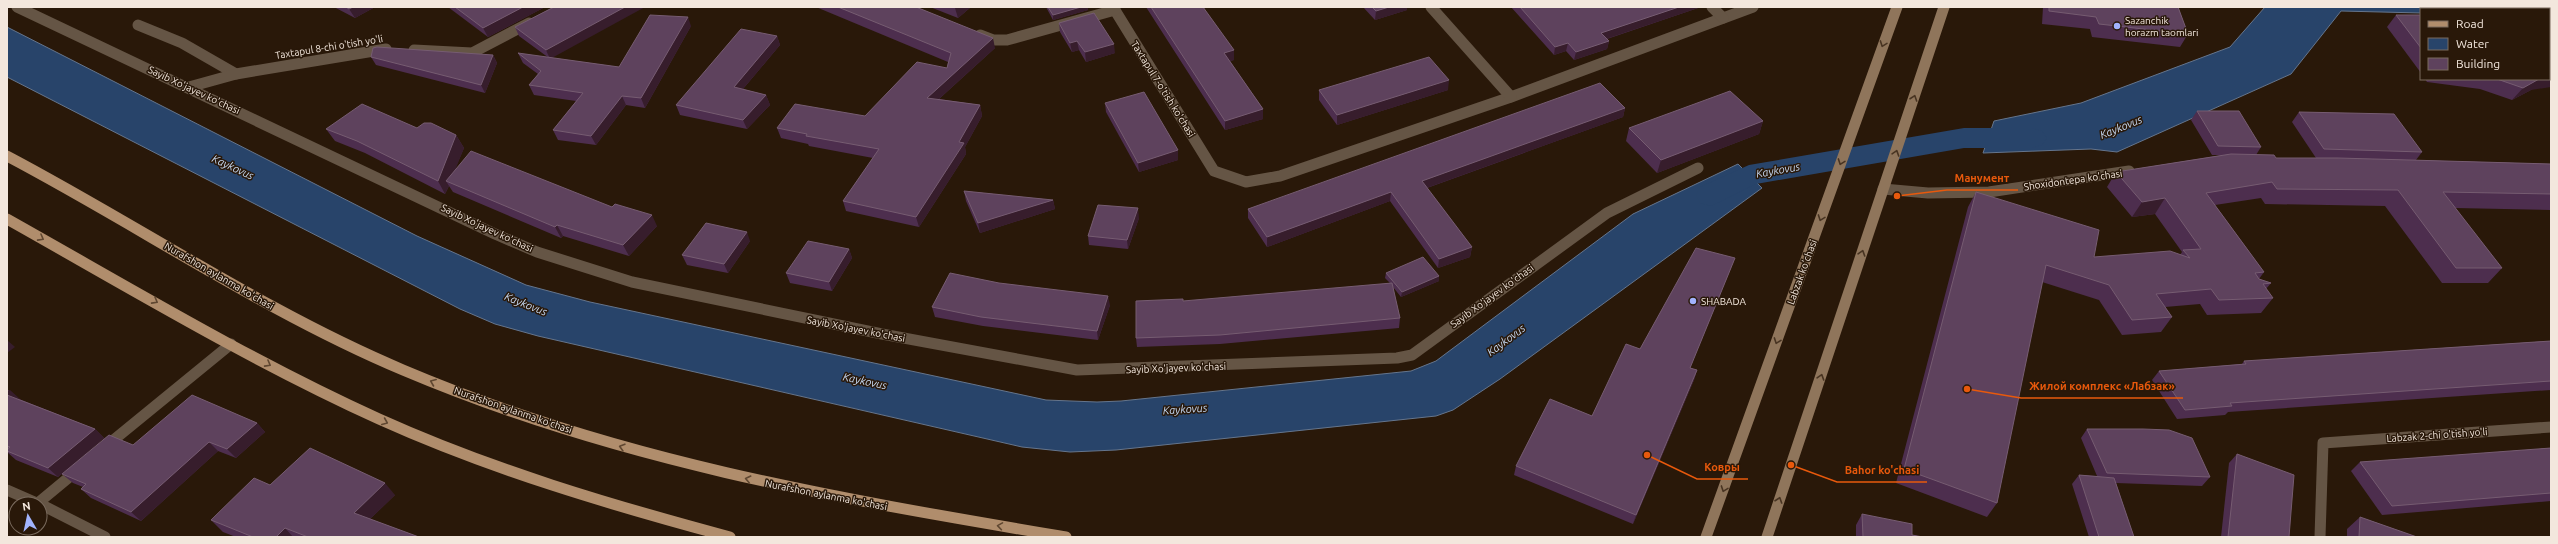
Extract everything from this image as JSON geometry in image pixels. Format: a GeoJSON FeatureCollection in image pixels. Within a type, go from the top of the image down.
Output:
{"type":"FeatureCollection","features":[{"type":"Feature","properties":{"kind":"main road","name":"Labzak ko'chasi"},"geometry":{"type":"LineString","coordinates":[[1706,537],[1897,7]]}},
{"type":"Feature","properties":{"kind":"main road"},"geometry":{"type":"LineString","coordinates":[[1767,537],[1944,7]]}},
{"type":"Feature","properties":{"kind":"main road","name":"Nurafshon aylanma ko'chasi"},"geometry":{"type":"LineString","coordinates":[[7,156],[287,314],[352,347],[485,402],[622,447],[765,483],[1023,533],[1066,537]]}},
{"type":"Feature","properties":{"kind":"main road"},"geometry":{"type":"LineString","coordinates":[[7,219],[231,344],[342,402],[446,446],[584,496],[730,537]]}},
{"type":"Feature","properties":{"kind":"street","name":"Sayib Xo'jayev ko'chasi"},"geometry":{"type":"LineString","coordinates":[[17,7],[495,234],[559,259],[632,282],[882,334],[1095,371],[1397,358],[1412,355],[1608,213],[1698,168]]}},
{"type":"Feature","properties":{"kind":"street"},"geometry":{"type":"LineString","coordinates":[[1431,7],[1511,96],[1753,7]]}},
{"type":"Feature","properties":{"kind":"street"},"geometry":{"type":"LineString","coordinates":[[1712,7],[1723,18]]}},
{"type":"Feature","properties":{"kind":"street"},"geometry":{"type":"LineString","coordinates":[[972,32],[993,40],[1008,40],[1114,8]]}},
{"type":"Feature","properties":{"kind":"street","name":"Taxtapul 7-o'tish ko'chasi"},"geometry":{"type":"LineString","coordinates":[[1114,8],[1214,171],[1246,182],[1280,176],[1511,96]]}},
{"type":"Feature","properties":{"kind":"street","name":"Taxtapul 8-chi o'tish yo'li"},"geometry":{"type":"LineString","coordinates":[[188,87],[236,74],[381,48],[472,53],[540,18]]}},
{"type":"Feature","properties":{"kind":"street"},"geometry":{"type":"LineString","coordinates":[[138,25],[182,43],[236,74]]}},
{"type":"Feature","properties":{"kind":"street","name":"Shoxidontepa ko'chasi"},"geometry":{"type":"LineString","coordinates":[[1883,188],[1928,193],[1989,192],[2142,169]]}},
{"type":"Feature","properties":{"kind":"street"},"geometry":{"type":"LineString","coordinates":[[48,496],[231,344]]}},
{"type":"Feature","properties":{"kind":"street","name":"Labzak 2-chi o'tish yo'li"},"geometry":{"type":"LineString","coordinates":[[2320,537],[2323,443],[2551,427]]}},
{"type":"Feature","properties":{"kind":"street"},"geometry":{"type":"LineString","coordinates":[[7,490],[21,496]]}},
{"type":"Feature","properties":{"kind":"street"},"geometry":{"type":"LineString","coordinates":[[48,509],[104,537]]}},
{"type":"Feature","properties":{"kind":"water"},"geometry":{"type":"Polygon","coordinates":[[[2265,7],[2551,7],[2551,16],[2550,8],[2420,8],[2420,13],[2341,11],[2291,74],[2117,152],[2091,149],[1983,153],[1994,121],[2081,103],[2230,47],[2265,7]]]}},
{"type":"Feature","properties":{"kind":"water"},"geometry":{"type":"Polygon","coordinates":[[[7,27],[417,236],[526,285],[590,302],[1046,400],[1097,402],[1121,401],[1411,371],[1436,361],[1633,214],[1738,164],[1762,188],[1500,379],[1453,410],[1436,416],[1116,450],[1070,452],[1022,447],[538,336],[495,324],[460,309],[7,77],[7,27]]]}},
{"type":"Feature","properties":{"kind":"building"},"geometry":{"type":"Polygon","coordinates":[[[455,7],[523,7],[483,28],[455,7]]]}},
{"type":"Feature","properties":{"kind":"building"},"geometry":{"type":"Polygon","coordinates":[[[554,7],[625,7],[546,50],[515,27],[554,7]]]}},
{"type":"Feature","properties":{"kind":"building"},"geometry":{"type":"Polygon","coordinates":[[[838,7],[916,7],[993,38],[927,98],[980,105],[959,142],[964,143],[916,217],[843,201],[879,149],[806,136],[807,134],[777,128],[795,104],[865,116],[917,62],[947,68],[951,53],[838,7]]]}},
{"type":"Feature","properties":{"kind":"building"},"geometry":{"type":"Polygon","coordinates":[[[1048,7],[1081,7],[1053,15],[1048,7]]]}},
{"type":"Feature","properties":{"kind":"building"},"geometry":{"type":"Polygon","coordinates":[[[1151,7],[1203,7],[1234,50],[1224,53],[1263,109],[1225,121],[1151,7]]]}},
{"type":"Feature","properties":{"kind":"building"},"geometry":{"type":"Polygon","coordinates":[[[1372,7],[1389,7],[1376,11],[1372,7]]]}},
{"type":"Feature","properties":{"kind":"building"},"geometry":{"type":"Polygon","coordinates":[[[1520,7],[1679,7],[1601,33],[1609,41],[1576,52],[1568,43],[1555,47],[1520,7]]]}},
{"type":"Feature","properties":{"kind":"building"},"geometry":{"type":"Polygon","coordinates":[[[2049,7],[2178,7],[2188,34],[2099,24],[2096,17],[2049,11],[2049,7]]]}},
{"type":"Feature","properties":{"kind":"building"},"geometry":{"type":"Polygon","coordinates":[[[1094,13],[1114,44],[1085,52],[1077,41],[1070,43],[1059,23],[1094,13]]]}},
{"type":"Feature","properties":{"kind":"building"},"geometry":{"type":"Polygon","coordinates":[[[650,15],[688,17],[641,98],[622,96],[591,136],[553,130],[583,93],[529,85],[541,71],[518,53],[619,67],[650,15]]]}},
{"type":"Feature","properties":{"kind":"building"},"geometry":{"type":"Polygon","coordinates":[[[2396,15],[2420,15],[2420,47],[2396,15]]]}},
{"type":"Feature","properties":{"kind":"building"},"geometry":{"type":"Polygon","coordinates":[[[2550,19],[2551,19],[2550,76],[2550,19]]]}},
{"type":"Feature","properties":{"kind":"building"},"geometry":{"type":"Polygon","coordinates":[[[741,29],[777,36],[734,87],[766,95],[743,120],[676,105],[741,29]]]}},
{"type":"Feature","properties":{"kind":"building"},"geometry":{"type":"Polygon","coordinates":[[[377,47],[493,55],[481,85],[371,57],[373,48],[377,47]]]}},
{"type":"Feature","properties":{"kind":"building"},"geometry":{"type":"Polygon","coordinates":[[[1429,57],[1449,80],[1337,115],[1319,90],[1429,57]]]}},
{"type":"Feature","properties":{"kind":"building"},"geometry":{"type":"Polygon","coordinates":[[[2500,80],[2537,80],[2523,88],[2500,80]]]}},
{"type":"Feature","properties":{"kind":"building"},"geometry":{"type":"Polygon","coordinates":[[[1600,83],[1625,108],[1422,181],[1472,247],[1439,259],[1391,192],[1267,237],[1248,209],[1600,83]]]}},
{"type":"Feature","properties":{"kind":"building"},"geometry":{"type":"Polygon","coordinates":[[[1730,91],[1763,121],[1661,160],[1629,128],[1730,91]]]}},
{"type":"Feature","properties":{"kind":"building"},"geometry":{"type":"Polygon","coordinates":[[[1144,92],[1178,150],[1138,163],[1105,103],[1144,92]]]}},
{"type":"Feature","properties":{"kind":"building"},"geometry":{"type":"Polygon","coordinates":[[[362,104],[417,128],[424,123],[431,123],[456,135],[438,181],[357,141],[326,129],[362,104]]]}},
{"type":"Feature","properties":{"kind":"building"},"geometry":{"type":"Polygon","coordinates":[[[2197,111],[2239,111],[2261,147],[2218,146],[2197,111]]]}},
{"type":"Feature","properties":{"kind":"building"},"geometry":{"type":"Polygon","coordinates":[[[2299,112],[2394,114],[2422,152],[2324,149],[2299,112]]]}},
{"type":"Feature","properties":{"kind":"building"},"geometry":{"type":"Polygon","coordinates":[[[471,151],[612,207],[615,204],[652,215],[623,245],[557,225],[555,227],[446,181],[471,151]]]}},
{"type":"Feature","properties":{"kind":"building"},"geometry":{"type":"Polygon","coordinates":[[[2231,154],[2274,155],[2276,158],[2338,158],[2551,164],[2551,194],[2443,192],[2502,268],[2456,268],[2398,190],[2277,189],[2272,182],[2206,193],[2264,272],[2255,273],[2259,279],[2271,283],[2263,284],[2273,298],[2219,300],[2211,289],[2156,294],[2172,317],[2132,320],[2109,285],[2046,265],[1997,503],[1904,469],[1976,192],[2099,230],[2094,257],[2170,251],[2190,258],[2183,250],[2201,249],[2165,198],[2142,202],[2116,172],[2231,154]]]}},
{"type":"Feature","properties":{"kind":"building"},"geometry":{"type":"Polygon","coordinates":[[[964,191],[1053,200],[978,223],[964,191]]]}},
{"type":"Feature","properties":{"kind":"building"},"geometry":{"type":"Polygon","coordinates":[[[1098,205],[1138,208],[1127,240],[1088,236],[1098,205]]]}},
{"type":"Feature","properties":{"kind":"building"},"geometry":{"type":"Polygon","coordinates":[[[706,223],[747,232],[724,264],[682,255],[706,223]]]}},
{"type":"Feature","properties":{"kind":"building"},"geometry":{"type":"Polygon","coordinates":[[[808,241],[849,249],[829,282],[786,273],[808,241]]]}},
{"type":"Feature","properties":{"kind":"building"},"geometry":{"type":"Polygon","coordinates":[[[1696,248],[1735,258],[1690,368],[1697,370],[1636,515],[1516,466],[1550,399],[1592,416],[1626,344],[1640,349],[1696,248]]]}},
{"type":"Feature","properties":{"kind":"building"},"geometry":{"type":"Polygon","coordinates":[[[1423,257],[1439,276],[1402,292],[1386,273],[1423,257]]]}},
{"type":"Feature","properties":{"kind":"building"},"geometry":{"type":"Polygon","coordinates":[[[950,273],[999,283],[1108,296],[1097,331],[981,317],[932,307],[950,273]]]}},
{"type":"Feature","properties":{"kind":"building"},"geometry":{"type":"Polygon","coordinates":[[[1392,283],[1400,318],[1220,335],[1136,338],[1136,301],[1183,299],[1183,301],[1392,283]]]}},
{"type":"Feature","properties":{"kind":"building"},"geometry":{"type":"Polygon","coordinates":[[[2551,341],[2551,381],[2230,403],[2232,406],[2185,410],[2159,371],[2246,364],[2244,361],[2551,341]]]}},
{"type":"Feature","properties":{"kind":"building"},"geometry":{"type":"Polygon","coordinates":[[[7,395],[95,429],[48,468],[7,451],[10,447],[7,446],[7,395]]]}},
{"type":"Feature","properties":{"kind":"building"},"geometry":{"type":"Polygon","coordinates":[[[192,395],[257,423],[227,449],[209,442],[131,512],[81,489],[86,484],[62,474],[109,435],[133,445],[192,395]]]}},
{"type":"Feature","properties":{"kind":"building"},"geometry":{"type":"Polygon","coordinates":[[[2087,429],[2169,430],[2192,438],[2210,477],[2107,473],[2087,429]]]}},
{"type":"Feature","properties":{"kind":"building"},"geometry":{"type":"Polygon","coordinates":[[[310,448],[385,483],[354,513],[419,537],[308,537],[285,528],[276,537],[253,537],[211,520],[254,478],[270,485],[310,448]]]}},
{"type":"Feature","properties":{"kind":"building"},"geometry":{"type":"Polygon","coordinates":[[[2551,448],[2551,493],[2392,506],[2360,462],[2551,448]]]}},
{"type":"Feature","properties":{"kind":"building"},"geometry":{"type":"Polygon","coordinates":[[[2237,454],[2294,475],[2289,537],[2228,537],[2237,454]]]}},
{"type":"Feature","properties":{"kind":"building"},"geometry":{"type":"Polygon","coordinates":[[[2079,475],[2114,478],[2134,537],[2099,537],[2079,475]]]}},
{"type":"Feature","properties":{"kind":"building"},"geometry":{"type":"Polygon","coordinates":[[[1862,514],[1912,524],[1912,535],[1923,537],[1863,537],[1862,514]]]}},
{"type":"Feature","properties":{"kind":"building"},"geometry":{"type":"Polygon","coordinates":[[[2360,517],[2417,537],[2359,537],[2360,517]]]}},
{"type":"Feature","properties":{"kind":"waterway","name":"Kaykovus"},"geometry":{"type":"LineString","coordinates":[[1711,195],[1749,175],[1964,138],[2032,138]]}},
{"type":"Feature","properties":{"kind":"place","name":"Sazanchik horazm taomlari"},"geometry":{"type":"Point","coordinates":[2117,26]}},
{"type":"Feature","properties":{"kind":"place","name":"Манумент"},"geometry":{"type":"Point","coordinates":[1897,196]}},
{"type":"Feature","properties":{"kind":"place","name":"SHABADA"},"geometry":{"type":"Point","coordinates":[1693,301]}},
{"type":"Feature","properties":{"kind":"place","name":"Жилой комплекс «Лабзак»"},"geometry":{"type":"Point","coordinates":[1967,389]}},
{"type":"Feature","properties":{"kind":"place","name":"Ковры"},"geometry":{"type":"Point","coordinates":[1647,455]}},
{"type":"Feature","properties":{"kind":"place","name":"Bahor ko'chasi"},"geometry":{"type":"Point","coordinates":[1791,465]}}]}
